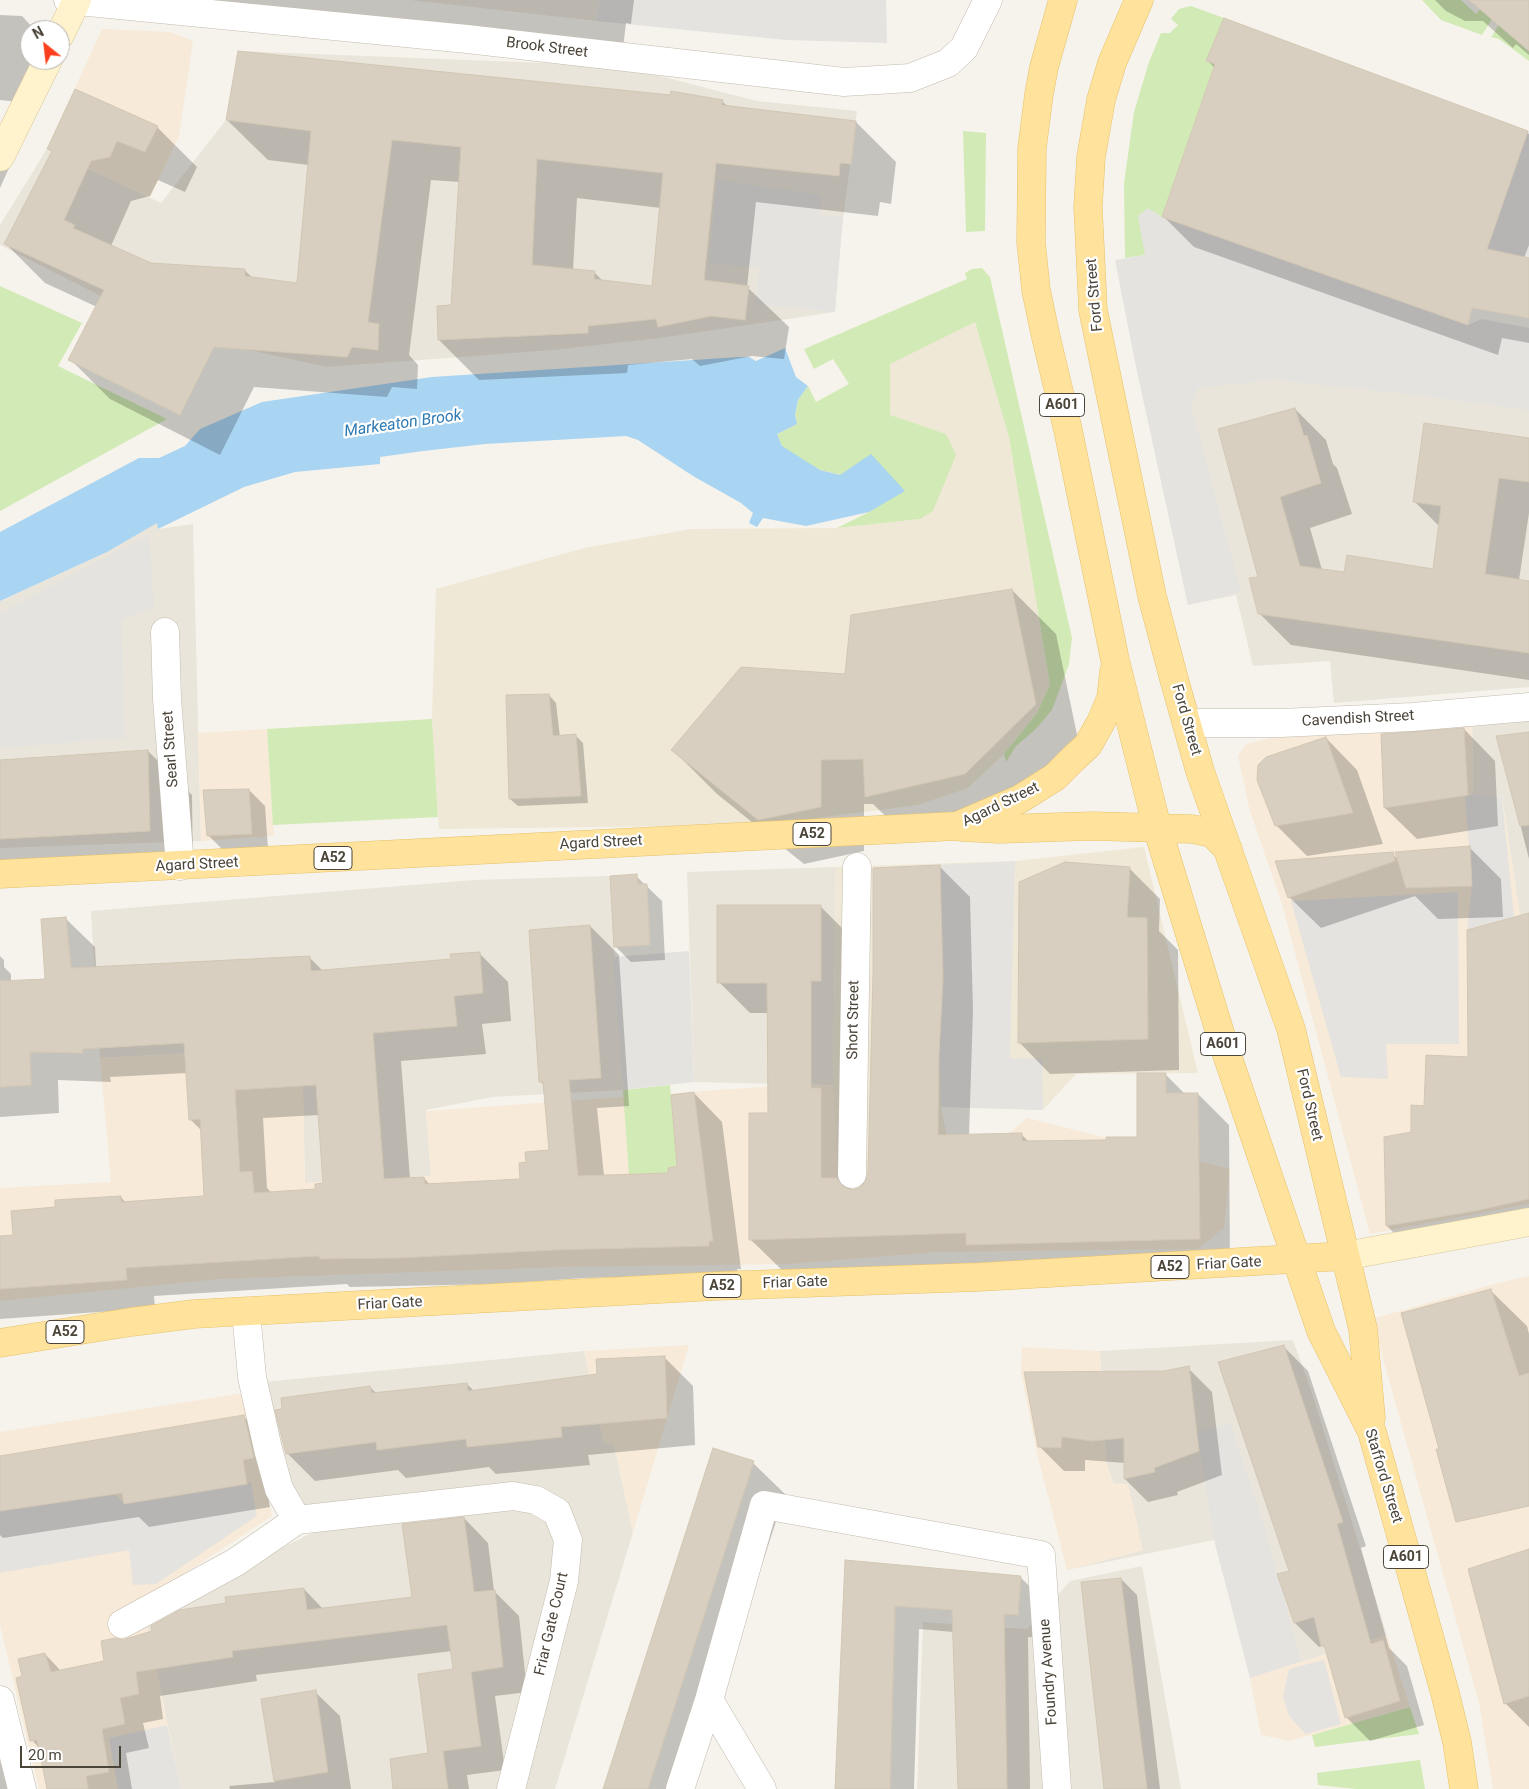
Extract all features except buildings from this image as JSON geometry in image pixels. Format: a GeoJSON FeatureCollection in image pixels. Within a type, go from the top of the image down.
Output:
{"type":"FeatureCollection","features":[{"type":"Feature","properties":{"kind":"main road","name":"A601"},"geometry":{"type":"LineString","coordinates":[[1063,0],[1044,67],[1032,148],[1030,225],[1036,290],[1115,660],[1157,827],[1225,1049],[1295,1260]]}},
{"type":"Feature","properties":{"kind":"main road","name":"Ford Street"},"geometry":{"type":"LineString","coordinates":[[1139,0],[1112,63],[1102,100],[1091,157],[1088,206],[1093,310],[1152,596],[1200,771],[1291,1029],[1363,1329],[1372,1432]]}},
{"type":"Feature","properties":{"kind":"main road","name":"Agard Street"},"geometry":{"type":"LineString","coordinates":[[0,874],[957,826],[1020,799],[1038,788],[1055,777],[1088,745],[1111,698],[1115,660]]}},
{"type":"Feature","properties":{"kind":"main road"},"geometry":{"type":"LineString","coordinates":[[957,826],[999,829],[1157,827],[1192,829],[1212,833],[1228,849]]}},
{"type":"Feature","properties":{"kind":"main road","name":"Friar Gate"},"geometry":{"type":"LineString","coordinates":[[0,1342],[194,1314],[716,1286],[979,1277],[1345,1256]]}},
{"type":"Feature","properties":{"kind":"main road","name":"Stafford Street"},"geometry":{"type":"LineString","coordinates":[[1295,1260],[1321,1332],[1372,1432],[1445,1694],[1457,1742],[1464,1789]]}},
{"type":"Feature","properties":{"kind":"street","name":"Brook Street"},"geometry":{"type":"LineString","coordinates":[[74,0],[467,39],[844,82],[910,78],[948,63],[964,48],[988,0]]}},
{"type":"Feature","properties":{"kind":"street"},"geometry":{"type":"LineString","coordinates":[[66,20],[74,0]]}},
{"type":"Feature","properties":{"kind":"street"},"geometry":{"type":"LineString","coordinates":[[0,156],[43,70]]}},
{"type":"Feature","properties":{"kind":"street","name":"Searl Street"},"geometry":{"type":"LineString","coordinates":[[165,632],[167,699],[180,866]]}},
{"type":"Feature","properties":{"kind":"street","name":"Cavendish Street"},"geometry":{"type":"LineString","coordinates":[[1187,723],[1281,723],[1412,717],[1529,707]]}},
{"type":"Feature","properties":{"kind":"street","name":"Short Street"},"geometry":{"type":"LineString","coordinates":[[852,1174],[857,866]]}},
{"type":"Feature","properties":{"kind":"street","name":"Friar Gate"},"geometry":{"type":"LineString","coordinates":[[1345,1256],[1529,1222]]}},
{"type":"Feature","properties":{"kind":"street"},"geometry":{"type":"LineString","coordinates":[[246,1312],[252,1377],[268,1449],[279,1489],[297,1520]]}},
{"type":"Feature","properties":{"kind":"street","name":"Friar Gate Court"},"geometry":{"type":"LineString","coordinates":[[122,1624],[236,1562],[297,1520],[513,1496],[536,1500],[557,1512],[568,1540],[564,1581],[511,1789]]}},
{"type":"Feature","properties":{"kind":"street","name":"Foundry Avenue"},"geometry":{"type":"LineString","coordinates":[[709,1700],[764,1506],[1040,1555],[1057,1789]]}},
{"type":"Feature","properties":{"kind":"street"},"geometry":{"type":"LineString","coordinates":[[0,1700],[22,1789]]}},
{"type":"Feature","properties":{"kind":"street"},"geometry":{"type":"LineString","coordinates":[[680,1789],[709,1700]]}},
{"type":"Feature","properties":{"kind":"street"},"geometry":{"type":"LineString","coordinates":[[709,1700],[762,1789]]}},
{"type":"Feature","properties":{"kind":"shaded area"},"geometry":{"type":"Polygon","coordinates":[[[410,0],[599,0],[596,21],[410,0]]]}},
{"type":"Feature","properties":{"kind":"shaded area"},"geometry":{"type":"Polygon","coordinates":[[[599,0],[886,0],[887,43],[786,40],[596,21],[599,0]]]}},
{"type":"Feature","properties":{"kind":"shaded area"},"geometry":{"type":"Polygon","coordinates":[[[102,29],[170,32],[193,41],[179,136],[150,198],[47,149],[102,29]]]}},
{"type":"Feature","properties":{"kind":"shaded area"},"geometry":{"type":"Polygon","coordinates":[[[238,51],[621,66],[757,101],[857,111],[838,258],[835,312],[660,338],[553,350],[327,367],[176,334],[0,245],[0,225],[47,149],[161,203],[226,120],[238,51]]]}},
{"type":"Feature","properties":{"kind":"shaded area"},"geometry":{"type":"Polygon","coordinates":[[[1529,132],[1529,258],[1487,249],[1529,132]]]}},
{"type":"Feature","properties":{"kind":"shaded area"},"geometry":{"type":"Polygon","coordinates":[[[717,180],[822,195],[820,215],[843,217],[835,312],[755,304],[760,268],[709,263],[717,180]]]}},
{"type":"Feature","properties":{"kind":"shaded area"},"geometry":{"type":"Polygon","coordinates":[[[1148,208],[1162,217],[1468,325],[1482,319],[1529,328],[1529,410],[1407,394],[1274,380],[1198,388],[1191,405],[1241,592],[1188,605],[1115,260],[1145,255],[1138,216],[1148,208]]]}},
{"type":"Feature","properties":{"kind":"shaded area"},"geometry":{"type":"Polygon","coordinates":[[[975,322],[1009,437],[1050,685],[1037,713],[1004,754],[968,788],[918,805],[763,825],[439,829],[432,719],[436,589],[584,548],[691,529],[837,528],[920,519],[946,434],[890,416],[890,363],[975,322]]]}},
{"type":"Feature","properties":{"kind":"shaded area"},"geometry":{"type":"Polygon","coordinates":[[[1241,330],[1529,375],[1529,687],[1334,703],[1330,661],[1253,666],[1236,595],[1188,605],[1134,357],[1241,330]]]}},
{"type":"Feature","properties":{"kind":"shaded area"},"geometry":{"type":"Polygon","coordinates":[[[158,522],[159,529],[193,524],[201,841],[0,848],[0,601],[107,552],[158,522]]]}},
{"type":"Feature","properties":{"kind":"shaded area"},"geometry":{"type":"Polygon","coordinates":[[[149,534],[154,607],[121,620],[125,738],[0,748],[0,613],[149,534]]]}},
{"type":"Feature","properties":{"kind":"shaded area"},"geometry":{"type":"Polygon","coordinates":[[[1472,719],[1529,721],[1529,928],[1522,929],[1502,797],[1473,794],[1472,719]]]}},
{"type":"Feature","properties":{"kind":"shaded area"},"geometry":{"type":"Polygon","coordinates":[[[1472,719],[1473,794],[1502,797],[1522,929],[1529,928],[1529,1204],[1370,1234],[1282,904],[1250,811],[1238,756],[1246,744],[1289,734],[1472,719]]]}},
{"type":"Feature","properties":{"kind":"shaded area"},"geometry":{"type":"Polygon","coordinates":[[[267,729],[274,836],[201,841],[198,733],[267,729]]]}},
{"type":"Feature","properties":{"kind":"shaded area"},"geometry":{"type":"Polygon","coordinates":[[[1473,794],[1502,797],[1514,917],[1467,930],[1472,886],[1465,796],[1473,794]]]}},
{"type":"Feature","properties":{"kind":"shaded area"},"geometry":{"type":"Polygon","coordinates":[[[1144,847],[1198,1073],[1076,1074],[1043,1110],[941,1107],[954,1171],[856,1236],[838,1237],[833,1085],[836,867],[1015,861],[1144,847]]]}},
{"type":"Feature","properties":{"kind":"shaded area"},"geometry":{"type":"Polygon","coordinates":[[[1015,861],[1010,1058],[1042,1059],[1043,1110],[941,1107],[939,1054],[943,978],[940,865],[1015,861]]]}},
{"type":"Feature","properties":{"kind":"shaded area"},"geometry":{"type":"Polygon","coordinates":[[[836,867],[833,1085],[694,1082],[687,872],[836,867]]]}},
{"type":"Feature","properties":{"kind":"shaded area"},"geometry":{"type":"Polygon","coordinates":[[[610,876],[623,1090],[492,1097],[426,1110],[431,1176],[305,1183],[302,1047],[100,1058],[91,911],[474,880],[610,876]]]}},
{"type":"Feature","properties":{"kind":"shaded area"},"geometry":{"type":"Polygon","coordinates":[[[1458,892],[1459,1044],[1386,1044],[1388,1079],[1341,1077],[1291,901],[1458,892]]]}},
{"type":"Feature","properties":{"kind":"shaded area"},"geometry":{"type":"Polygon","coordinates":[[[689,951],[694,1082],[623,1090],[613,957],[689,951]]]}},
{"type":"Feature","properties":{"kind":"shaded area"},"geometry":{"type":"Polygon","coordinates":[[[302,1047],[305,1183],[431,1176],[426,1111],[761,1087],[833,1085],[862,1165],[968,1169],[1027,1118],[1230,1169],[1224,1228],[1198,1249],[939,1252],[788,1264],[563,1267],[220,1279],[0,1301],[0,1188],[111,1182],[100,1058],[302,1047]]]}},
{"type":"Feature","properties":{"kind":"shaded area"},"geometry":{"type":"Polygon","coordinates":[[[1529,1276],[1529,1789],[1493,1789],[1479,1703],[1372,1319],[1494,1284],[1529,1276]]]}},
{"type":"Feature","properties":{"kind":"shaded area"},"geometry":{"type":"Polygon","coordinates":[[[1293,1340],[1312,1393],[1387,1635],[1250,1678],[1214,1540],[1067,1570],[1143,1550],[1113,1483],[1106,1461],[1100,1351],[1293,1340]]]}},
{"type":"Feature","properties":{"kind":"shaded area"},"geometry":{"type":"Polygon","coordinates":[[[689,1345],[633,1532],[614,1445],[604,1442],[584,1351],[689,1345]]]}},
{"type":"Feature","properties":{"kind":"shaded area"},"geometry":{"type":"Polygon","coordinates":[[[1022,1347],[1100,1351],[1106,1461],[1113,1483],[1128,1484],[1143,1550],[1067,1570],[1037,1453],[1021,1373],[1022,1347]]]}},
{"type":"Feature","properties":{"kind":"shaded area"},"geometry":{"type":"Polygon","coordinates":[[[584,1351],[604,1442],[614,1445],[633,1532],[555,1789],[181,1789],[145,1615],[320,1529],[284,1473],[264,1382],[584,1351]]]}},
{"type":"Feature","properties":{"kind":"shaded area"},"geometry":{"type":"Polygon","coordinates":[[[243,1393],[272,1516],[128,1611],[145,1615],[181,1789],[39,1789],[0,1625],[0,1432],[243,1393]]]}},
{"type":"Feature","properties":{"kind":"shaded area"},"geometry":{"type":"Polygon","coordinates":[[[1230,1423],[1266,1532],[1301,1661],[1250,1678],[1214,1539],[1197,1432],[1230,1423]]]}},
{"type":"Feature","properties":{"kind":"shaded area"},"geometry":{"type":"Polygon","coordinates":[[[251,1482],[257,1516],[156,1584],[133,1585],[129,1550],[0,1573],[0,1511],[115,1494],[124,1504],[251,1482]]]}},
{"type":"Feature","properties":{"kind":"shaded area"},"geometry":{"type":"Polygon","coordinates":[[[1142,1566],[1181,1789],[917,1789],[923,1622],[1027,1629],[1070,1581],[1142,1566]]]}},
{"type":"Feature","properties":{"kind":"shaded area"},"geometry":{"type":"Polygon","coordinates":[[[1387,1635],[1410,1707],[1290,1741],[1261,1735],[1250,1678],[1387,1635]]]}},
{"type":"Feature","properties":{"kind":"shaded area"},"geometry":{"type":"Polygon","coordinates":[[[1324,1660],[1341,1724],[1306,1734],[1289,1716],[1283,1696],[1289,1669],[1324,1660]]]}},
{"type":"Feature","properties":{"kind":"shaded area"},"geometry":{"type":"Polygon","coordinates":[[[167,1725],[181,1789],[118,1789],[109,1738],[167,1725]]]}},
{"type":"Feature","properties":{"kind":"green space"},"geometry":{"type":"Polygon","coordinates":[[[1422,0],[1461,0],[1476,14],[1488,0],[1504,0],[1482,35],[1441,20],[1422,0]]]}},
{"type":"Feature","properties":{"kind":"green space"},"geometry":{"type":"Polygon","coordinates":[[[1191,6],[1224,18],[1206,61],[1215,64],[1162,217],[1145,255],[1125,258],[1124,183],[1134,112],[1149,62],[1161,33],[1170,33],[1178,25],[1171,19],[1179,9],[1191,6]]]}},
{"type":"Feature","properties":{"kind":"green space"},"geometry":{"type":"Polygon","coordinates":[[[1499,25],[1529,51],[1529,61],[1499,39],[1491,37],[1499,25]]]}},
{"type":"Feature","properties":{"kind":"green space"},"geometry":{"type":"Polygon","coordinates":[[[963,131],[986,133],[985,231],[966,232],[963,131]]]}},
{"type":"Feature","properties":{"kind":"green space"},"geometry":{"type":"Polygon","coordinates":[[[982,268],[990,277],[1072,638],[1069,664],[1052,710],[1035,730],[1016,746],[1006,762],[1004,754],[1037,713],[1050,685],[1009,437],[975,322],[890,364],[890,415],[946,434],[956,455],[933,511],[920,519],[837,528],[869,512],[904,490],[820,470],[789,453],[782,446],[777,434],[797,424],[795,415],[798,400],[808,386],[816,402],[849,384],[833,359],[814,369],[804,349],[967,279],[965,273],[972,269],[982,268]]]}},
{"type":"Feature","properties":{"kind":"green space"},"geometry":{"type":"Polygon","coordinates":[[[0,286],[82,323],[58,366],[167,419],[0,511],[0,286]]]}},
{"type":"Feature","properties":{"kind":"green space"},"geometry":{"type":"Polygon","coordinates":[[[432,719],[438,817],[273,825],[267,729],[432,719]]]}},
{"type":"Feature","properties":{"kind":"green space"},"geometry":{"type":"Polygon","coordinates":[[[670,1085],[677,1166],[668,1168],[669,1187],[630,1189],[623,1090],[670,1085]]]}},
{"type":"Feature","properties":{"kind":"green space"},"geometry":{"type":"Polygon","coordinates":[[[1410,1707],[1419,1734],[1315,1747],[1312,1735],[1410,1707]]]}},
{"type":"Feature","properties":{"kind":"green space"},"geometry":{"type":"Polygon","coordinates":[[[1420,1760],[1425,1789],[1356,1789],[1318,1785],[1317,1773],[1420,1760]]]}},
{"type":"Feature","properties":{"kind":"water","name":"Markeaton Brook"},"geometry":{"type":"Polygon","coordinates":[[[785,348],[796,377],[808,386],[798,400],[795,415],[797,424],[777,434],[782,446],[820,470],[840,475],[871,454],[905,491],[869,512],[806,526],[763,518],[757,527],[749,523],[753,513],[741,503],[693,476],[638,440],[626,436],[485,444],[423,451],[380,457],[380,464],[295,472],[244,487],[158,529],[157,523],[107,552],[0,601],[0,532],[139,458],[159,458],[185,446],[200,429],[262,402],[432,377],[739,357],[749,357],[756,361],[785,348]]]}}]}
